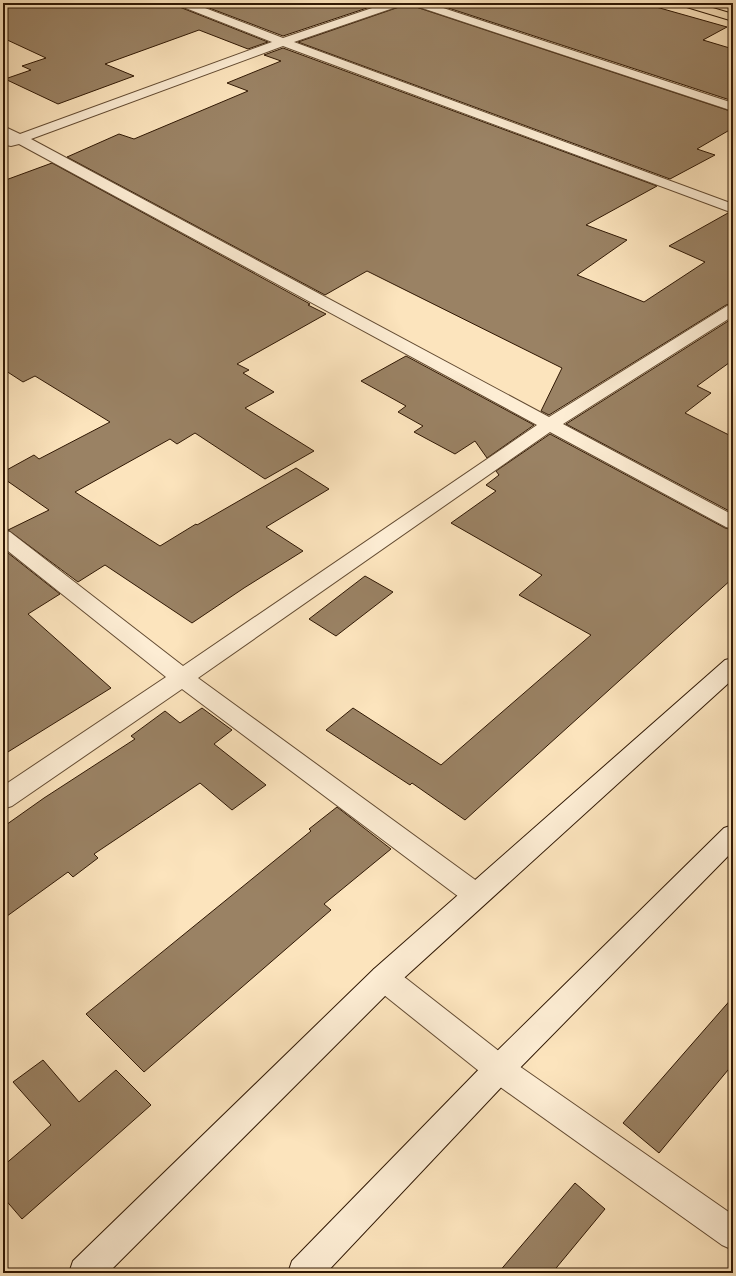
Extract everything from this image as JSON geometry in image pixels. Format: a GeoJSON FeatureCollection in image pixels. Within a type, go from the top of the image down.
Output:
{"type":"FeatureCollection","features":[{"type":"Feature","properties":{"kind":"highway"},"geometry":{"type":"LineString","coordinates":[[684,3],[733,18]]}},
{"type":"Feature","properties":{"kind":"highway"},"geometry":{"type":"LineString","coordinates":[[718,3],[733,8]]}},
{"type":"Feature","properties":{"kind":"street"},"geometry":{"type":"LineString","coordinates":[[182,3],[733,209]]}},
{"type":"Feature","properties":{"kind":"street"},"geometry":{"type":"LineString","coordinates":[[3,145],[283,42],[398,3]]}},
{"type":"Feature","properties":{"kind":"street"},"geometry":{"type":"LineString","coordinates":[[417,3],[733,107]]}},
{"type":"Feature","properties":{"kind":"street"},"geometry":{"type":"LineString","coordinates":[[3,130],[733,523]]}},
{"type":"Feature","properties":{"kind":"street"},"geometry":{"type":"LineString","coordinates":[[3,799],[182,678],[550,424],[733,309]]}},
{"type":"Feature","properties":{"kind":"street"},"geometry":{"type":"LineString","coordinates":[[3,537],[182,678],[476,895]]}},
{"type":"Feature","properties":{"kind":"street"},"geometry":{"type":"LineString","coordinates":[[85,1273],[384,978],[733,666]]}},
{"type":"Feature","properties":{"kind":"street"},"geometry":{"type":"LineString","coordinates":[[304,1273],[499,1069],[733,834]]}},
{"type":"Feature","properties":{"kind":"street"},"geometry":{"type":"LineString","coordinates":[[384,978],[499,1069],[733,1234]]}},
{"type":"Feature","properties":{"kind":"building"},"geometry":{"type":"Polygon","coordinates":[[[3,3],[174,3],[177,6],[268,42],[248,49],[199,30],[105,64],[134,76],[58,104],[5,79],[31,70],[22,66],[46,58],[3,38],[3,3]]]}},
{"type":"Feature","properties":{"kind":"building"},"geometry":{"type":"Polygon","coordinates":[[[196,3],[382,3],[283,36],[196,3]]]}},
{"type":"Feature","properties":{"kind":"building"},"geometry":{"type":"Polygon","coordinates":[[[406,3],[410,3],[413,6],[733,112],[733,128],[697,149],[715,155],[670,179],[298,42],[402,6],[406,3]]]}},
{"type":"Feature","properties":{"kind":"building"},"geometry":{"type":"Polygon","coordinates":[[[433,3],[642,3],[727,27],[703,40],[733,49],[733,101],[433,3]]]}},
{"type":"Feature","properties":{"kind":"building"},"geometry":{"type":"Polygon","coordinates":[[[283,48],[657,186],[586,225],[627,240],[577,275],[644,302],[705,262],[669,246],[728,213],[733,214],[733,303],[726,305],[549,415],[541,411],[562,368],[367,271],[325,295],[67,157],[119,134],[134,139],[248,91],[227,83],[281,61],[264,55],[283,48]]]}},
{"type":"Feature","properties":{"kind":"building"},"geometry":{"type":"Polygon","coordinates":[[[52,163],[326,314],[237,364],[249,370],[243,373],[274,392],[245,408],[314,451],[265,479],[195,433],[177,444],[170,439],[75,492],[160,546],[296,468],[329,489],[266,527],[303,551],[192,623],[105,565],[78,582],[8,530],[49,510],[3,478],[3,472],[34,455],[39,459],[110,422],[35,376],[23,382],[3,369],[3,181],[52,163]]]}},
{"type":"Feature","properties":{"kind":"building"},"geometry":{"type":"Polygon","coordinates":[[[733,318],[733,360],[697,386],[711,393],[685,413],[733,437],[733,513],[566,424],[733,318]]]}},
{"type":"Feature","properties":{"kind":"building"},"geometry":{"type":"Polygon","coordinates":[[[406,356],[534,425],[487,458],[475,441],[455,454],[414,432],[423,426],[398,412],[406,406],[361,381],[406,356]]]}},
{"type":"Feature","properties":{"kind":"building"},"geometry":{"type":"Polygon","coordinates":[[[550,434],[725,528],[733,530],[733,578],[465,820],[412,783],[410,785],[326,730],[353,708],[441,765],[591,635],[519,595],[542,575],[451,523],[496,491],[486,485],[499,475],[496,471],[550,434]]]}},
{"type":"Feature","properties":{"kind":"building"},"geometry":{"type":"Polygon","coordinates":[[[3,549],[60,594],[28,614],[111,688],[3,755],[3,549]]]}},
{"type":"Feature","properties":{"kind":"building"},"geometry":{"type":"Polygon","coordinates":[[[365,576],[393,592],[336,636],[309,619],[365,576]]]}},
{"type":"Feature","properties":{"kind":"building"},"geometry":{"type":"Polygon","coordinates":[[[202,708],[232,730],[214,744],[266,785],[232,810],[200,783],[94,854],[98,858],[73,877],[68,872],[3,919],[3,827],[44,798],[135,739],[131,736],[165,711],[180,723],[202,708]]]}},
{"type":"Feature","properties":{"kind":"building"},"geometry":{"type":"Polygon","coordinates":[[[337,807],[391,849],[324,904],[331,910],[144,1072],[86,1014],[311,831],[309,829],[337,807]]]}},
{"type":"Feature","properties":{"kind":"building"},"geometry":{"type":"Polygon","coordinates":[[[733,997],[733,1064],[659,1153],[623,1123],[733,997]]]}},
{"type":"Feature","properties":{"kind":"building"},"geometry":{"type":"Polygon","coordinates":[[[43,1060],[79,1102],[116,1070],[151,1105],[22,1219],[3,1197],[3,1166],[51,1125],[13,1082],[43,1060]]]}},
{"type":"Feature","properties":{"kind":"building"},"geometry":{"type":"Polygon","coordinates":[[[575,1183],[605,1209],[552,1273],[498,1273],[575,1183]]]}}]}
